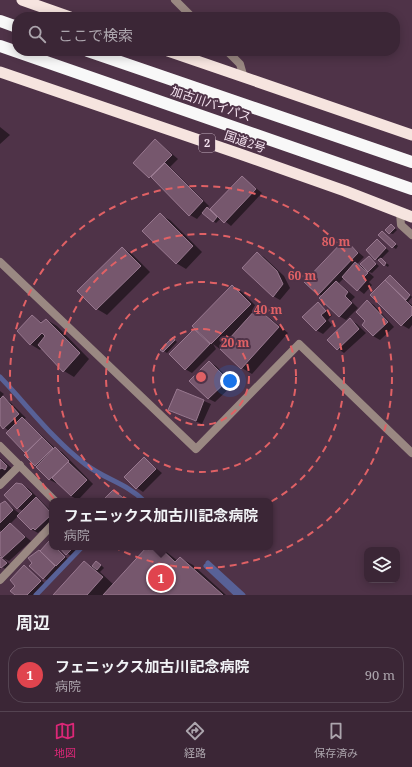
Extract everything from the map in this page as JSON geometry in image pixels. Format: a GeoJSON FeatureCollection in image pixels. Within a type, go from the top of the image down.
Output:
{"type":"FeatureCollection","features":[{"type":"Feature","properties":{"kind":"highway"},"geometry":{"type":"LineString","coordinates":[[22,0],[56,12]]}},
{"type":"Feature","properties":{"kind":"highway"},"geometry":{"type":"LineString","coordinates":[[0,21],[12,25]]}},
{"type":"Feature","properties":{"kind":"highway","name":"加古川バイパス"},"geometry":{"type":"LineString","coordinates":[[0,46],[12,50]]}},
{"type":"Feature","properties":{"kind":"highway","name":"加古川バイパス"},"geometry":{"type":"LineString","coordinates":[[29,56],[412,189]]}},
{"type":"Feature","properties":{"kind":"highway","name":"加古川バイパス"},"geometry":{"type":"LineString","coordinates":[[103,56],[412,162]]}},
{"type":"Feature","properties":{"kind":"highway"},"geometry":{"type":"LineString","coordinates":[[182,56],[412,135]]}},
{"type":"Feature","properties":{"kind":"highway","name":"国道2号"},"geometry":{"type":"LineString","coordinates":[[0,72],[247,156],[412,217]]}},
{"type":"Feature","properties":{"kind":"street"},"geometry":{"type":"LineString","coordinates":[[175,0],[187,12]]}},
{"type":"Feature","properties":{"kind":"street"},"geometry":{"type":"LineString","coordinates":[[232,56],[240,64],[244,78]]}},
{"type":"Feature","properties":{"kind":"street"},"geometry":{"type":"LineString","coordinates":[[400,213],[401,224],[412,235]]}},
{"type":"Feature","properties":{"kind":"street"},"geometry":{"type":"LineString","coordinates":[[0,262],[196,449],[299,344],[412,453]]}},
{"type":"Feature","properties":{"kind":"street"},"geometry":{"type":"LineString","coordinates":[[0,446],[52,498]]}},
{"type":"Feature","properties":{"kind":"street"},"geometry":{"type":"LineString","coordinates":[[0,485],[20,465]]}},
{"type":"Feature","properties":{"kind":"street"},"geometry":{"type":"LineString","coordinates":[[0,580],[49,528]]}},
{"type":"Feature","properties":{"kind":"building"},"geometry":{"type":"Polygon","coordinates":[[[155,139],[172,155],[149,178],[133,163],[155,139]]]}},
{"type":"Feature","properties":{"kind":"building"},"geometry":{"type":"Polygon","coordinates":[[[165,163],[203,201],[189,216],[151,177],[165,163]]]}},
{"type":"Feature","properties":{"kind":"building"},"geometry":{"type":"Polygon","coordinates":[[[242,176],[256,189],[224,223],[210,209],[242,176]]]}},
{"type":"Feature","properties":{"kind":"building"},"geometry":{"type":"Polygon","coordinates":[[[207,207],[217,217],[213,222],[202,213],[207,207]]]}},
{"type":"Feature","properties":{"kind":"building"},"geometry":{"type":"Polygon","coordinates":[[[160,213],[193,246],[176,264],[142,231],[160,213]]]}},
{"type":"Feature","properties":{"kind":"building"},"geometry":{"type":"Polygon","coordinates":[[[391,224],[395,228],[389,234],[385,230],[391,224]]]}},
{"type":"Feature","properties":{"kind":"building"},"geometry":{"type":"Polygon","coordinates":[[[382,231],[396,244],[392,248],[378,235],[382,231]]]}},
{"type":"Feature","properties":{"kind":"building"},"geometry":{"type":"Polygon","coordinates":[[[345,239],[358,253],[318,295],[304,282],[345,239]]]}},
{"type":"Feature","properties":{"kind":"building"},"geometry":{"type":"Polygon","coordinates":[[[377,239],[386,248],[375,260],[366,250],[377,239]]]}},
{"type":"Feature","properties":{"kind":"building"},"geometry":{"type":"Polygon","coordinates":[[[122,247],[141,266],[96,310],[77,291],[122,247]]]}},
{"type":"Feature","properties":{"kind":"building"},"geometry":{"type":"Polygon","coordinates":[[[257,252],[277,271],[283,284],[273,297],[242,268],[257,252]]]}},
{"type":"Feature","properties":{"kind":"building"},"geometry":{"type":"Polygon","coordinates":[[[369,256],[376,264],[368,272],[360,264],[369,256]]]}},
{"type":"Feature","properties":{"kind":"building"},"geometry":{"type":"Polygon","coordinates":[[[381,258],[386,263],[384,266],[378,260],[381,258]]]}},
{"type":"Feature","properties":{"kind":"building"},"geometry":{"type":"Polygon","coordinates":[[[355,262],[368,273],[363,278],[366,281],[357,291],[342,277],[355,262]]]}},
{"type":"Feature","properties":{"kind":"building"},"geometry":{"type":"Polygon","coordinates":[[[390,275],[410,295],[406,300],[385,280],[390,275]]]}},
{"type":"Feature","properties":{"kind":"building"},"geometry":{"type":"Polygon","coordinates":[[[385,280],[412,307],[412,315],[401,326],[370,295],[385,280]]]}},
{"type":"Feature","properties":{"kind":"building"},"geometry":{"type":"Polygon","coordinates":[[[336,281],[348,292],[345,296],[352,303],[339,317],[319,298],[336,281]]]}},
{"type":"Feature","properties":{"kind":"building"},"geometry":{"type":"Polygon","coordinates":[[[232,285],[251,304],[211,344],[192,326],[232,285]]]}},
{"type":"Feature","properties":{"kind":"building"},"geometry":{"type":"Polygon","coordinates":[[[367,300],[388,322],[373,336],[362,325],[365,321],[356,312],[367,300]]]}},
{"type":"Feature","properties":{"kind":"building"},"geometry":{"type":"Polygon","coordinates":[[[318,302],[326,311],[321,315],[326,321],[316,331],[302,317],[318,302]]]}},
{"type":"Feature","properties":{"kind":"building"},"geometry":{"type":"Polygon","coordinates":[[[257,308],[279,327],[241,369],[220,349],[257,308]]]}},
{"type":"Feature","properties":{"kind":"building"},"geometry":{"type":"Polygon","coordinates":[[[32,315],[41,323],[46,319],[80,353],[63,372],[38,345],[45,336],[42,333],[30,345],[17,331],[32,315]]]}},
{"type":"Feature","properties":{"kind":"building"},"geometry":{"type":"Polygon","coordinates":[[[350,318],[359,329],[337,350],[327,340],[350,318]]]}},
{"type":"Feature","properties":{"kind":"building"},"geometry":{"type":"Polygon","coordinates":[[[194,329],[210,344],[185,370],[169,354],[194,329]]]}},
{"type":"Feature","properties":{"kind":"building"},"geometry":{"type":"Polygon","coordinates":[[[173,337],[175,340],[163,352],[160,350],[173,337]]]}},
{"type":"Feature","properties":{"kind":"building"},"geometry":{"type":"Polygon","coordinates":[[[209,361],[228,380],[208,399],[189,381],[209,361]]]}},
{"type":"Feature","properties":{"kind":"building"},"geometry":{"type":"Polygon","coordinates":[[[177,389],[204,400],[196,421],[168,410],[177,389]]]}},
{"type":"Feature","properties":{"kind":"building"},"geometry":{"type":"Polygon","coordinates":[[[3,396],[19,414],[3,429],[0,425],[0,399],[3,396]]]}},
{"type":"Feature","properties":{"kind":"building"},"geometry":{"type":"Polygon","coordinates":[[[22,417],[42,437],[25,453],[6,433],[22,417]]]}},
{"type":"Feature","properties":{"kind":"building"},"geometry":{"type":"Polygon","coordinates":[[[42,437],[53,448],[35,466],[24,455],[42,437]]]}},
{"type":"Feature","properties":{"kind":"building"},"geometry":{"type":"Polygon","coordinates":[[[55,447],[69,461],[49,480],[36,467],[55,447]]]}},
{"type":"Feature","properties":{"kind":"building"},"geometry":{"type":"Polygon","coordinates":[[[144,457],[156,469],[136,489],[124,477],[144,457]]]}},
{"type":"Feature","properties":{"kind":"building"},"geometry":{"type":"Polygon","coordinates":[[[0,459],[7,466],[5,470],[2,468],[0,469],[0,459]]]}},
{"type":"Feature","properties":{"kind":"building"},"geometry":{"type":"Polygon","coordinates":[[[68,462],[87,480],[71,496],[52,478],[68,462]]]}},
{"type":"Feature","properties":{"kind":"building"},"geometry":{"type":"Polygon","coordinates":[[[16,483],[22,484],[32,494],[17,509],[4,495],[16,483]]]}},
{"type":"Feature","properties":{"kind":"building"},"geometry":{"type":"Polygon","coordinates":[[[113,490],[123,498],[105,498],[113,490]]]}},
{"type":"Feature","properties":{"kind":"building"},"geometry":{"type":"Polygon","coordinates":[[[36,497],[49,511],[49,517],[35,530],[33,528],[31,530],[17,516],[36,497]]]}},
{"type":"Feature","properties":{"kind":"building"},"geometry":{"type":"Polygon","coordinates":[[[5,501],[13,510],[0,523],[0,504],[5,501]]]}},
{"type":"Feature","properties":{"kind":"building"},"geometry":{"type":"Polygon","coordinates":[[[10,523],[25,537],[2,558],[0,555],[0,533],[10,523]]]}},
{"type":"Feature","properties":{"kind":"building"},"geometry":{"type":"Polygon","coordinates":[[[49,541],[49,550],[58,550],[65,557],[56,566],[40,551],[49,541]]]}},
{"type":"Feature","properties":{"kind":"building"},"geometry":{"type":"Polygon","coordinates":[[[39,550],[55,566],[43,579],[29,566],[32,563],[28,558],[39,550]]]}},
{"type":"Feature","properties":{"kind":"building"},"geometry":{"type":"Polygon","coordinates":[[[62,550],[71,550],[66,555],[62,550]]]}},
{"type":"Feature","properties":{"kind":"building"},"geometry":{"type":"Polygon","coordinates":[[[144,550],[162,550],[175,562],[180,557],[223,595],[103,595],[144,550]]]}},
{"type":"Feature","properties":{"kind":"building"},"geometry":{"type":"Polygon","coordinates":[[[0,557],[7,563],[1,568],[0,567],[0,557]]]}},
{"type":"Feature","properties":{"kind":"building"},"geometry":{"type":"Polygon","coordinates":[[[84,561],[103,577],[87,595],[53,595],[84,561]]]}},
{"type":"Feature","properties":{"kind":"building"},"geometry":{"type":"Polygon","coordinates":[[[96,561],[101,565],[97,570],[92,566],[96,561]]]}},
{"type":"Feature","properties":{"kind":"building"},"geometry":{"type":"Polygon","coordinates":[[[24,565],[41,581],[27,595],[15,595],[10,591],[15,586],[10,580],[24,565]]]}},
{"type":"Feature","properties":{"kind":"waterway"},"geometry":{"type":"LineString","coordinates":[[0,377],[51,434],[73,455],[92,469],[131,490],[141,498]]}},
{"type":"Feature","properties":{"kind":"waterway"},"geometry":{"type":"LineString","coordinates":[[36,595],[79,550]]}},
{"type":"Feature","properties":{"kind":"waterway"},"geometry":{"type":"LineString","coordinates":[[208,563],[243,595]]}},
{"type":"Feature","properties":{"kind":"waterway"},"geometry":{"type":"LineString","coordinates":[[206,566],[237,595]]}},
{"type":"Feature","properties":{"kind":"place","name":"フェニックス加古川記念病院"},"geometry":{"type":"Point","coordinates":[161,578]}}]}
